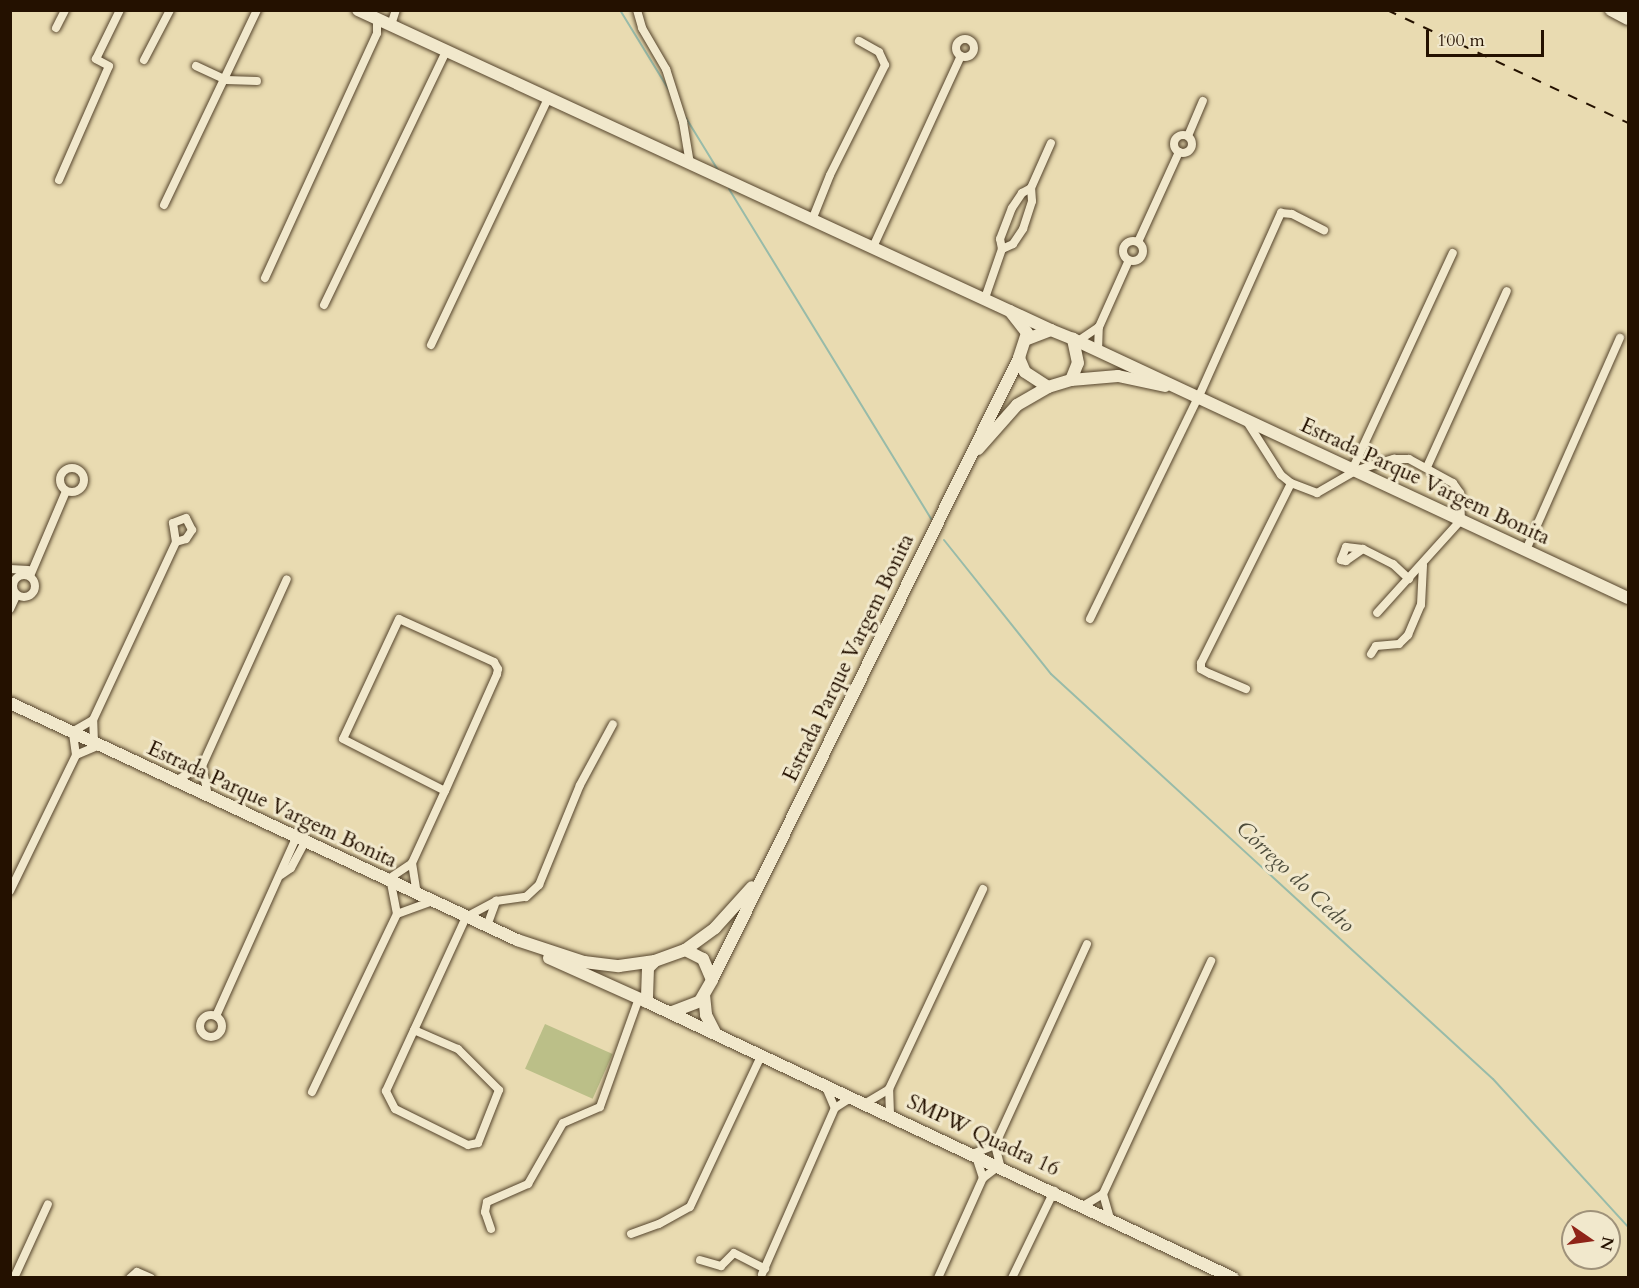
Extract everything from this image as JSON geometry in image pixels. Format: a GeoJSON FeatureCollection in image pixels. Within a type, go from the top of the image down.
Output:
{"type":"FeatureCollection","features":[{"type":"Feature","properties":{"kind":"main road"},"geometry":{"type":"LineString","coordinates":[[358,10],[1075,340],[1078,363],[1071,380],[1048,387],[1030,377],[1019,358],[1028,339],[1051,330]]}},
{"type":"Feature","properties":{"kind":"main road"},"geometry":{"type":"LineString","coordinates":[[1611,10],[1629,19]]}},
{"type":"Feature","properties":{"kind":"main road"},"geometry":{"type":"LineString","coordinates":[[1007,308],[1022,323],[1028,339]]}},
{"type":"Feature","properties":{"kind":"main road","name":"Estrada Parque Vargem Bonita"},"geometry":{"type":"LineString","coordinates":[[1075,340],[1629,597]]}},
{"type":"Feature","properties":{"kind":"main road","name":"Estrada Parque Vargem Bonita"},"geometry":{"type":"LineString","coordinates":[[712,980],[1019,358]]}},
{"type":"Feature","properties":{"kind":"main road","name":"Estrada Parque Vargem Bonita"},"geometry":{"type":"LineString","coordinates":[[1071,380],[1118,376],[1164,386],[1200,399]]}},
{"type":"Feature","properties":{"kind":"main road","name":"Estrada Parque Vargem Bonita"},"geometry":{"type":"LineString","coordinates":[[965,467],[1004,416],[1048,387]]}},
{"type":"Feature","properties":{"kind":"main road","name":"Estrada Parque Vargem Bonita"},"geometry":{"type":"LineString","coordinates":[[11,704],[643,1000]]}},
{"type":"Feature","properties":{"kind":"main road","name":"Estrada Parque Vargem Bonita"},"geometry":{"type":"LineString","coordinates":[[685,950],[715,928],[768,867]]}},
{"type":"Feature","properties":{"kind":"main road","name":"Estrada Parque Vargem Bonita"},"geometry":{"type":"LineString","coordinates":[[517,940],[590,963],[619,966],[655,961]]}},
{"type":"Feature","properties":{"kind":"main road"},"geometry":{"type":"LineString","coordinates":[[685,950],[703,959],[712,980],[704,995],[693,1006],[672,1012],[643,1000],[645,979],[655,961],[685,950]]}},
{"type":"Feature","properties":{"kind":"main road"},"geometry":{"type":"LineString","coordinates":[[704,995],[706,1015],[715,1033]]}},
{"type":"Feature","properties":{"kind":"main road","name":"SMPW Quadra 16"},"geometry":{"type":"LineString","coordinates":[[672,1012],[975,1153],[1233,1278]]}},
{"type":"Feature","properties":{"kind":"street"},"geometry":{"type":"LineString","coordinates":[[56,28],[65,10]]}},
{"type":"Feature","properties":{"kind":"street"},"geometry":{"type":"LineString","coordinates":[[59,180],[109,66],[96,59],[120,10]]}},
{"type":"Feature","properties":{"kind":"street"},"geometry":{"type":"LineString","coordinates":[[144,60],[170,10]]}},
{"type":"Feature","properties":{"kind":"street"},"geometry":{"type":"LineString","coordinates":[[164,205],[226,80],[257,10]]}},
{"type":"Feature","properties":{"kind":"street"},"geometry":{"type":"LineString","coordinates":[[377,33],[392,26],[396,10]]}},
{"type":"Feature","properties":{"kind":"street"},"geometry":{"type":"LineString","coordinates":[[637,10],[642,28],[666,69],[683,122],[690,164]]}},
{"type":"Feature","properties":{"kind":"street"},"geometry":{"type":"LineString","coordinates":[[265,278],[377,33],[377,19]]}},
{"type":"Feature","properties":{"kind":"street"},"geometry":{"type":"LineString","coordinates":[[812,220],[830,175],[885,65],[879,52],[859,41]]}},
{"type":"Feature","properties":{"kind":"street"},"geometry":{"type":"LineString","coordinates":[[324,305],[446,52]]}},
{"type":"Feature","properties":{"kind":"street"},"geometry":{"type":"LineString","coordinates":[[873,247],[961,56]]}},
{"type":"Feature","properties":{"kind":"street"},"geometry":{"type":"LineString","coordinates":[[196,66],[226,80],[257,81]]}},
{"type":"Feature","properties":{"kind":"street"},"geometry":{"type":"LineString","coordinates":[[431,345],[548,99]]}},
{"type":"Feature","properties":{"kind":"street"},"geometry":{"type":"LineString","coordinates":[[1098,351],[1099,327],[1129,260],[1142,255],[1138,242],[1179,153],[1192,147],[1188,136],[1203,101]]}},
{"type":"Feature","properties":{"kind":"street"},"geometry":{"type":"LineString","coordinates":[[1179,153],[1174,141],[1178,135],[1188,136]]}},
{"type":"Feature","properties":{"kind":"street"},"geometry":{"type":"LineString","coordinates":[[1002,249],[1012,244],[1023,229],[1032,201],[1031,188],[1051,142]]}},
{"type":"Feature","properties":{"kind":"street"},"geometry":{"type":"LineString","coordinates":[[985,298],[1002,249],[1000,239],[1012,208],[1022,193],[1031,188]]}},
{"type":"Feature","properties":{"kind":"street"},"geometry":{"type":"LineString","coordinates":[[1090,619],[1200,399],[1281,213],[1292,214],[1324,230]]}},
{"type":"Feature","properties":{"kind":"street"},"geometry":{"type":"LineString","coordinates":[[1129,260],[1124,247],[1138,242]]}},
{"type":"Feature","properties":{"kind":"street"},"geometry":{"type":"LineString","coordinates":[[1355,469],[1452,253]]}},
{"type":"Feature","properties":{"kind":"street"},"geometry":{"type":"LineString","coordinates":[[1427,467],[1507,291]]}},
{"type":"Feature","properties":{"kind":"street"},"geometry":{"type":"LineString","coordinates":[[1075,340],[1099,327]]}},
{"type":"Feature","properties":{"kind":"street"},"geometry":{"type":"LineString","coordinates":[[1526,550],[1620,338]]}},
{"type":"Feature","properties":{"kind":"street"},"geometry":{"type":"LineString","coordinates":[[1246,420],[1281,475],[1291,483],[1317,493],[1355,469],[1394,459],[1409,459],[1427,467],[1453,483],[1460,493],[1461,520],[1423,565],[1377,613]]}},
{"type":"Feature","properties":{"kind":"street"},"geometry":{"type":"LineString","coordinates":[[1246,689],[1209,674],[1201,669],[1201,663],[1291,483]]}},
{"type":"Feature","properties":{"kind":"street"},"geometry":{"type":"LineString","coordinates":[[31,573],[16,577],[12,590],[16,596],[24,598],[35,589],[31,573],[66,491]]}},
{"type":"Feature","properties":{"kind":"street"},"geometry":{"type":"LineString","coordinates":[[10,891],[76,755],[96,744],[93,720],[176,542]]}},
{"type":"Feature","properties":{"kind":"street"},"geometry":{"type":"LineString","coordinates":[[1363,549],[1393,564],[1409,579]]}},
{"type":"Feature","properties":{"kind":"street"},"geometry":{"type":"LineString","coordinates":[[1371,654],[1376,646],[1399,644],[1408,635],[1421,605],[1423,565]]}},
{"type":"Feature","properties":{"kind":"street"},"geometry":{"type":"LineString","coordinates":[[10,569],[31,573]]}},
{"type":"Feature","properties":{"kind":"street"},"geometry":{"type":"LineString","coordinates":[[208,796],[202,766],[287,579]]}},
{"type":"Feature","properties":{"kind":"street"},"geometry":{"type":"LineString","coordinates":[[10,609],[16,596]]}},
{"type":"Feature","properties":{"kind":"street"},"geometry":{"type":"LineString","coordinates":[[312,1092],[397,914],[389,881],[412,863],[445,791],[498,666],[399,619],[343,739],[445,791]]}},
{"type":"Feature","properties":{"kind":"street"},"geometry":{"type":"LineString","coordinates":[[76,755],[72,733],[93,720]]}},
{"type":"Feature","properties":{"kind":"street"},"geometry":{"type":"LineString","coordinates":[[414,1030],[458,1049],[499,1090],[478,1143],[468,1145],[395,1109],[387,1099],[386,1091],[414,1030],[466,917],[496,902],[526,897],[539,885],[580,785],[613,724]]}},
{"type":"Feature","properties":{"kind":"street"},"geometry":{"type":"LineString","coordinates":[[175,781],[202,766]]}},
{"type":"Feature","properties":{"kind":"street"},"geometry":{"type":"LineString","coordinates":[[216,1016],[282,875],[301,840]]}},
{"type":"Feature","properties":{"kind":"street"},"geometry":{"type":"LineString","coordinates":[[412,863],[417,894]]}},
{"type":"Feature","properties":{"kind":"street"},"geometry":{"type":"LineString","coordinates":[[890,1114],[890,1089],[983,889]]}},
{"type":"Feature","properties":{"kind":"street"},"geometry":{"type":"LineString","coordinates":[[397,914],[433,901]]}},
{"type":"Feature","properties":{"kind":"street"},"geometry":{"type":"LineString","coordinates":[[487,926],[496,902]]}},
{"type":"Feature","properties":{"kind":"street"},"geometry":{"type":"LineString","coordinates":[[938,1278],[983,1178],[999,1166],[995,1145],[1088,944]]}},
{"type":"Feature","properties":{"kind":"street"},"geometry":{"type":"LineString","coordinates":[[1083,1206],[1103,1194],[1211,961]]}},
{"type":"Feature","properties":{"kind":"street"},"geometry":{"type":"LineString","coordinates":[[490,1229],[485,1212],[487,1202],[528,1184],[563,1123],[600,1107],[643,1000]]}},
{"type":"Feature","properties":{"kind":"street"},"geometry":{"type":"LineString","coordinates":[[631,1234],[659,1224],[690,1206],[762,1054]]}},
{"type":"Feature","properties":{"kind":"street"},"geometry":{"type":"LineString","coordinates":[[825,1085],[835,1108]]}},
{"type":"Feature","properties":{"kind":"street"},"geometry":{"type":"LineString","coordinates":[[866,1103],[890,1089]]}},
{"type":"Feature","properties":{"kind":"street"},"geometry":{"type":"LineString","coordinates":[[700,1260],[721,1266],[734,1252],[764,1272],[835,1108],[852,1097]]}},
{"type":"Feature","properties":{"kind":"street"},"geometry":{"type":"LineString","coordinates":[[983,1178],[975,1153],[995,1145]]}},
{"type":"Feature","properties":{"kind":"street"},"geometry":{"type":"LineString","coordinates":[[1012,1278],[1054,1191]]}},
{"type":"Feature","properties":{"kind":"street"},"geometry":{"type":"LineString","coordinates":[[1103,1194],[1110,1218]]}},
{"type":"Feature","properties":{"kind":"street"},"geometry":{"type":"LineString","coordinates":[[14,1278],[48,1204]]}},
{"type":"Feature","properties":{"kind":"street"},"geometry":{"type":"LineString","coordinates":[[130,1278],[137,1272],[151,1278]]}},
{"type":"Feature","properties":{"kind":"green space"},"geometry":{"type":"Polygon","coordinates":[[[545,1024],[613,1054],[593,1099],[525,1069],[545,1024]]]}},
{"type":"Feature","properties":{"kind":"waterway"},"geometry":{"type":"LineString","coordinates":[[620,10],[669,90]]}},
{"type":"Feature","properties":{"kind":"waterway"},"geometry":{"type":"LineString","coordinates":[[686,118],[718,170]]}},
{"type":"Feature","properties":{"kind":"waterway"},"geometry":{"type":"LineString","coordinates":[[729,189],[931,519]]}},
{"type":"Feature","properties":{"kind":"waterway","name":"Córrego do Cedro"},"geometry":{"type":"LineString","coordinates":[[944,540],[1051,674],[1493,1079],[1628,1227]]}},
{"type":"Feature","properties":{"kind":"railway"},"geometry":{"type":"LineString","coordinates":[[1387,10],[1628,123]]}}]}
